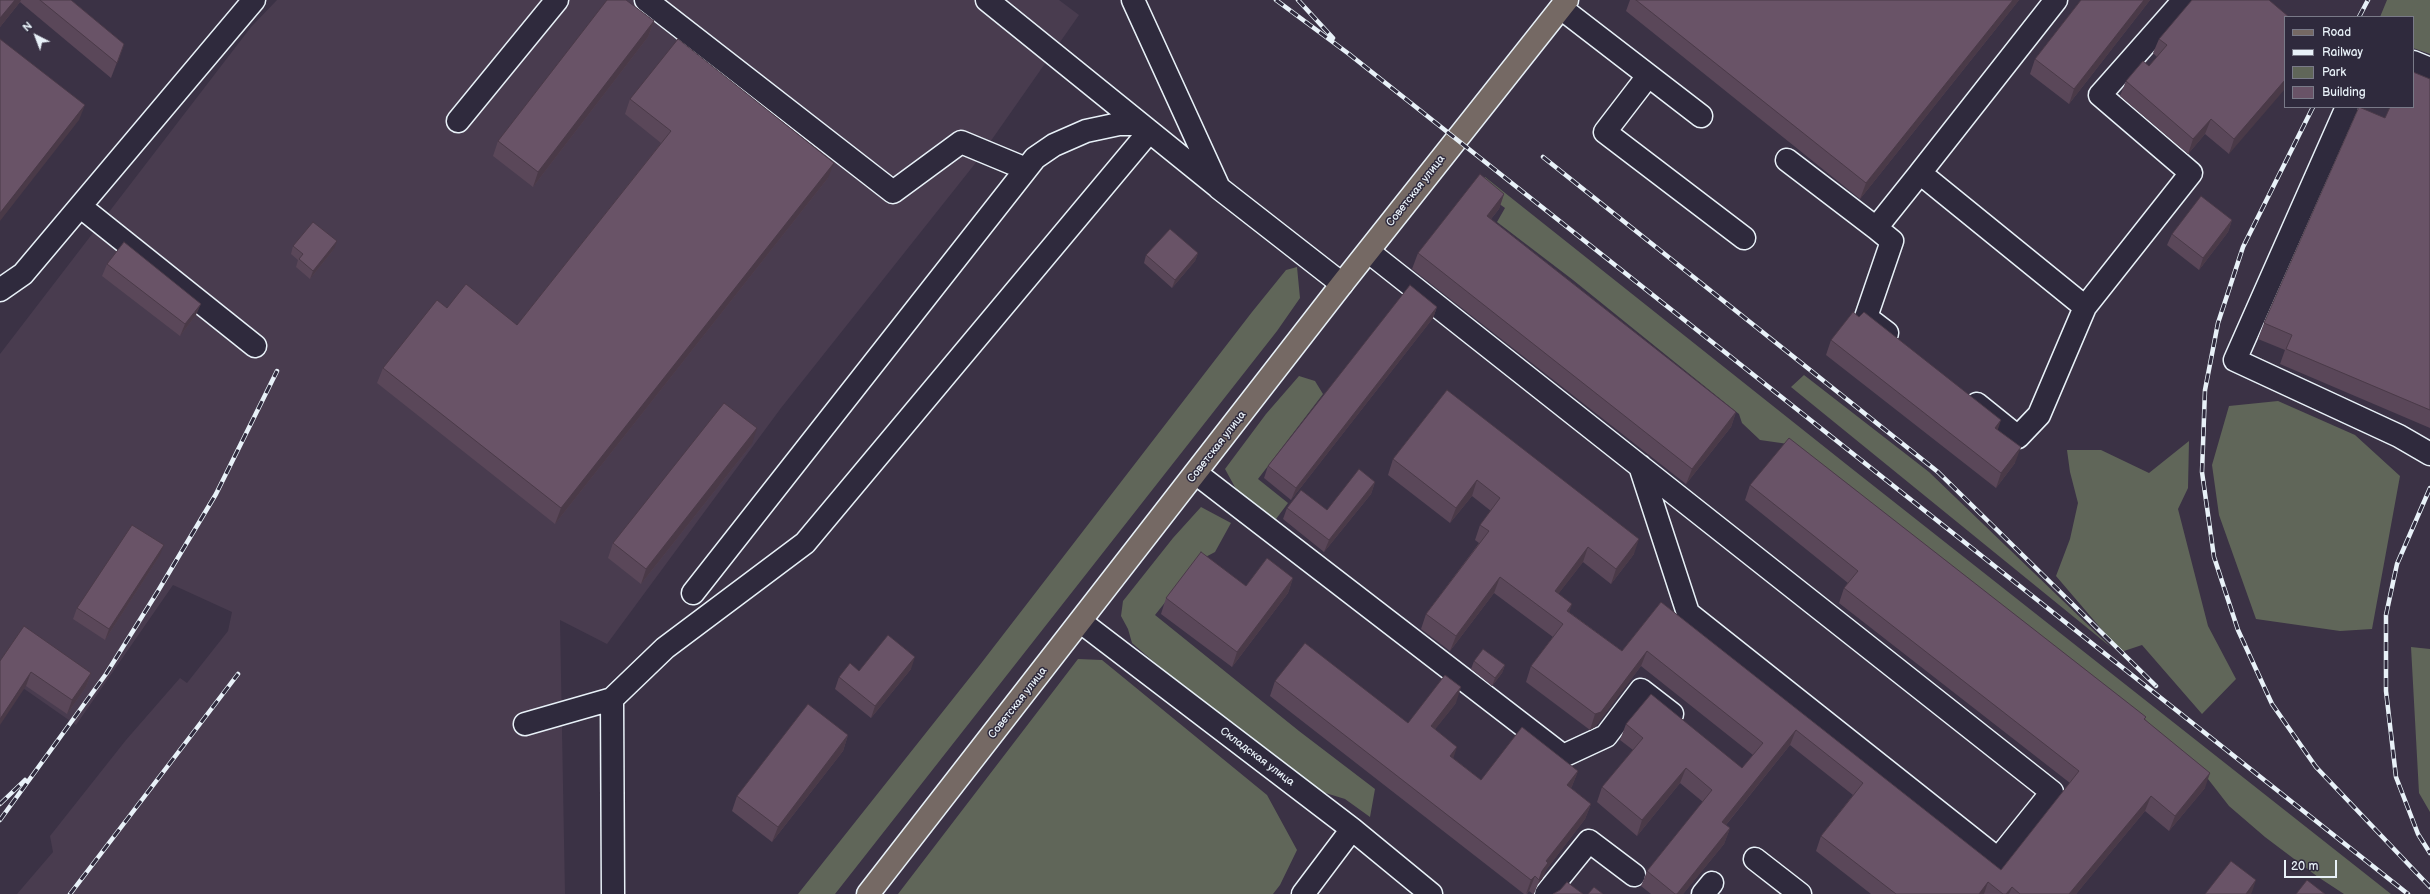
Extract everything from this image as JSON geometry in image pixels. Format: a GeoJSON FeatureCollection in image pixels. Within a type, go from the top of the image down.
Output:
{"type":"FeatureCollection","features":[{"type":"Feature","properties":{"kind":"main road","name":"Советская улица"},"geometry":{"type":"LineString","coordinates":[[868,894],[1197,474],[1342,284],[1564,4]]}},
{"type":"Feature","properties":{"kind":"street"},"geometry":{"type":"LineString","coordinates":[[0,290],[23,274],[254,0]]}},
{"type":"Feature","properties":{"kind":"street"},"geometry":{"type":"LineString","coordinates":[[458,121],[557,0]]}},
{"type":"Feature","properties":{"kind":"street"},"geometry":{"type":"LineString","coordinates":[[646,0],[893,192],[961,142],[1026,169]]}},
{"type":"Feature","properties":{"kind":"street"},"geometry":{"type":"LineString","coordinates":[[987,0],[1143,128],[1342,284]]}},
{"type":"Feature","properties":{"kind":"street"},"geometry":{"type":"LineString","coordinates":[[1133,0],[1219,188]]}},
{"type":"Feature","properties":{"kind":"street"},"geometry":{"type":"LineString","coordinates":[[1876,228],[2056,0]]}},
{"type":"Feature","properties":{"kind":"street"},"geometry":{"type":"LineString","coordinates":[[1964,394],[2018,437],[2038,415],[2085,307],[2191,174],[2100,95],[2184,0]]}},
{"type":"Feature","properties":{"kind":"street"},"geometry":{"type":"LineString","coordinates":[[1564,4],[1648,76],[1701,116]]}},
{"type":"Feature","properties":{"kind":"street"},"geometry":{"type":"LineString","coordinates":[[2414,62],[2430,69]]}},
{"type":"Feature","properties":{"kind":"street"},"geometry":{"type":"LineString","coordinates":[[1648,76],[1605,132],[1744,238]]}},
{"type":"Feature","properties":{"kind":"street"},"geometry":{"type":"LineString","coordinates":[[2347,108],[2235,360],[2399,436],[2430,454]]}},
{"type":"Feature","properties":{"kind":"street"},"geometry":{"type":"LineString","coordinates":[[692,593],[1035,158],[1054,145],[1086,131],[1119,124],[1143,128]]}},
{"type":"Feature","properties":{"kind":"street"},"geometry":{"type":"LineString","coordinates":[[525,724],[612,699],[665,648],[805,543],[1143,128]]}},
{"type":"Feature","properties":{"kind":"street"},"geometry":{"type":"LineString","coordinates":[[1787,160],[1892,240],[1866,317],[1903,346]]}},
{"type":"Feature","properties":{"kind":"street"},"geometry":{"type":"LineString","coordinates":[[1920,174],[2085,307]]}},
{"type":"Feature","properties":{"kind":"street"},"geometry":{"type":"LineString","coordinates":[[81,207],[255,346]]}},
{"type":"Feature","properties":{"kind":"street"},"geometry":{"type":"LineString","coordinates":[[1368,252],[1640,466],[2052,792],[1998,859],[1688,613],[1640,466]]}},
{"type":"Feature","properties":{"kind":"street"},"geometry":{"type":"LineString","coordinates":[[1197,474],[1563,756],[1606,736],[1641,690],[1690,728]]}},
{"type":"Feature","properties":{"kind":"street","name":"Складская улица"},"geometry":{"type":"LineString","coordinates":[[1081,622],[1352,829],[1431,894]]}},
{"type":"Feature","properties":{"kind":"street"},"geometry":{"type":"LineString","coordinates":[[612,699],[613,894]]}},
{"type":"Feature","properties":{"kind":"street"},"geometry":{"type":"LineString","coordinates":[[1304,894],[1352,829]]}},
{"type":"Feature","properties":{"kind":"street"},"geometry":{"type":"LineString","coordinates":[[1546,894],[1589,841],[1634,875]]}},
{"type":"Feature","properties":{"kind":"street"},"geometry":{"type":"LineString","coordinates":[[1756,859],[1800,894]]}},
{"type":"Feature","properties":{"kind":"shaded area"},"geometry":{"type":"Polygon","coordinates":[[[277,0],[1059,0],[1079,15],[974,165],[781,408],[607,644],[560,620],[565,894],[17,894],[53,852],[50,836],[126,740],[180,678],[187,683],[228,631],[232,612],[173,585],[76,725],[0,672],[0,354],[251,27],[277,0]]]}},
{"type":"Feature","properties":{"kind":"green space"},"geometry":{"type":"Polygon","coordinates":[[[2387,0],[2430,0],[2430,54],[2414,48],[2414,16],[2380,16],[2387,0]]]}},
{"type":"Feature","properties":{"kind":"green space"},"geometry":{"type":"Polygon","coordinates":[[[1485,177],[2391,894],[2344,894],[2318,877],[2265,837],[2229,806],[2194,761],[1795,445],[1760,440],[1742,423],[1739,414],[1573,280],[1497,222],[1505,208],[1476,187],[1485,177]]]}},
{"type":"Feature","properties":{"kind":"green space"},"geometry":{"type":"Polygon","coordinates":[[[1297,267],[1300,298],[1277,331],[835,894],[798,894],[979,666],[1252,312],[1286,270],[1297,267]]]}},
{"type":"Feature","properties":{"kind":"green space"},"geometry":{"type":"Polygon","coordinates":[[[1804,375],[1929,472],[2112,648],[1791,387],[1804,375]]]}},
{"type":"Feature","properties":{"kind":"green space"},"geometry":{"type":"Polygon","coordinates":[[[1299,376],[1315,381],[1323,394],[1258,479],[1288,503],[1276,519],[1283,529],[1242,500],[1225,469],[1266,414],[1299,376]]]}},
{"type":"Feature","properties":{"kind":"green space"},"geometry":{"type":"Polygon","coordinates":[[[2278,401],[2355,435],[2400,476],[2372,629],[2340,631],[2256,619],[2219,515],[2212,465],[2229,406],[2278,401]]]}},
{"type":"Feature","properties":{"kind":"green space"},"geometry":{"type":"Polygon","coordinates":[[[2189,441],[2188,488],[2178,509],[2208,626],[2236,679],[2202,714],[2142,645],[2121,652],[2056,576],[2070,539],[2078,503],[2070,472],[2067,450],[2101,450],[2149,473],[2189,441]]]}},
{"type":"Feature","properties":{"kind":"green space"},"geometry":{"type":"Polygon","coordinates":[[[1201,507],[1231,523],[1215,552],[1198,561],[1155,615],[1299,731],[1375,789],[1370,817],[1345,799],[1319,791],[1211,711],[1132,643],[1128,629],[1121,616],[1123,601],[1173,538],[1201,507]]]}},
{"type":"Feature","properties":{"kind":"green space"},"geometry":{"type":"Polygon","coordinates":[[[2411,647],[2430,649],[2430,812],[2419,793],[2411,647]]]}},
{"type":"Feature","properties":{"kind":"green space"},"geometry":{"type":"Polygon","coordinates":[[[1078,659],[1102,660],[1267,795],[1297,850],[1280,885],[1273,894],[898,894],[1078,659]]]}},
{"type":"Feature","properties":{"kind":"building"},"geometry":{"type":"Polygon","coordinates":[[[0,0],[15,0],[0,18],[0,0]]]}},
{"type":"Feature","properties":{"kind":"building"},"geometry":{"type":"Polygon","coordinates":[[[40,0],[71,0],[124,44],[117,63],[40,0]]]}},
{"type":"Feature","properties":{"kind":"building"},"geometry":{"type":"Polygon","coordinates":[[[607,0],[626,0],[654,21],[538,172],[498,141],[607,0]]]}},
{"type":"Feature","properties":{"kind":"building"},"geometry":{"type":"Polygon","coordinates":[[[1636,0],[2013,0],[1866,183],[1636,0]]]}},
{"type":"Feature","properties":{"kind":"building"},"geometry":{"type":"Polygon","coordinates":[[[2081,0],[2144,0],[2074,89],[2035,59],[2081,0]]]}},
{"type":"Feature","properties":{"kind":"building"},"geometry":{"type":"Polygon","coordinates":[[[2192,0],[2269,0],[2288,16],[2284,16],[2284,81],[2234,139],[2211,119],[2193,139],[2126,81],[2143,61],[2149,66],[2167,45],[2159,39],[2192,0]]]}},
{"type":"Feature","properties":{"kind":"building"},"geometry":{"type":"Polygon","coordinates":[[[0,39],[85,105],[0,213],[0,39]]]}},
{"type":"Feature","properties":{"kind":"building"},"geometry":{"type":"Polygon","coordinates":[[[678,39],[834,163],[561,508],[383,368],[437,300],[447,308],[466,284],[517,325],[671,131],[630,99],[678,39]]]}},
{"type":"Feature","properties":{"kind":"building"},"geometry":{"type":"Polygon","coordinates":[[[2414,72],[2430,79],[2430,410],[2286,349],[2292,335],[2264,323],[2359,108],[2385,118],[2390,108],[2414,108],[2414,72]]]}},
{"type":"Feature","properties":{"kind":"building"},"geometry":{"type":"Polygon","coordinates":[[[1480,174],[1504,194],[1487,216],[1736,412],[1692,469],[1418,253],[1480,174]]]}},
{"type":"Feature","properties":{"kind":"building"},"geometry":{"type":"Polygon","coordinates":[[[2201,196],[2232,220],[2203,258],[2172,234],[2201,196]]]}},
{"type":"Feature","properties":{"kind":"building"},"geometry":{"type":"Polygon","coordinates":[[[313,222],[337,241],[313,271],[299,259],[303,254],[293,246],[313,222]]]}},
{"type":"Feature","properties":{"kind":"building"},"geometry":{"type":"Polygon","coordinates":[[[1170,229],[1198,253],[1175,280],[1146,255],[1170,229]]]}},
{"type":"Feature","properties":{"kind":"building"},"geometry":{"type":"Polygon","coordinates":[[[124,242],[201,304],[185,324],[107,264],[124,242]]]}},
{"type":"Feature","properties":{"kind":"building"},"geometry":{"type":"Polygon","coordinates":[[[1410,285],[1437,307],[1296,488],[1268,466],[1410,285]]]}},
{"type":"Feature","properties":{"kind":"building"},"geometry":{"type":"Polygon","coordinates":[[[1853,312],[1859,317],[1864,312],[2001,420],[1995,428],[2021,447],[2001,473],[1831,340],[1853,312]]]}},
{"type":"Feature","properties":{"kind":"building"},"geometry":{"type":"Polygon","coordinates":[[[1447,390],[1639,539],[1616,569],[1588,547],[1555,591],[1572,604],[1567,611],[1622,651],[1661,602],[2001,870],[2079,771],[1844,588],[1858,571],[1750,485],[1789,438],[2146,717],[2144,719],[2210,773],[2175,816],[2151,796],[2069,894],[2020,894],[2012,887],[2006,894],[2003,894],[1988,882],[1979,894],[1896,894],[1821,836],[1863,783],[1796,730],[1722,822],[1730,828],[1677,894],[1675,894],[1647,871],[1712,790],[1686,768],[1642,820],[1602,787],[1643,738],[1626,724],[1651,694],[1742,768],[1763,743],[1647,651],[1601,712],[1595,714],[1531,666],[1563,624],[1500,577],[1456,636],[1426,614],[1489,531],[1480,525],[1500,498],[1477,480],[1456,508],[1393,459],[1447,390]]]}},
{"type":"Feature","properties":{"kind":"building"},"geometry":{"type":"Polygon","coordinates":[[[724,403],[757,428],[646,569],[613,543],[724,403]]]}},
{"type":"Feature","properties":{"kind":"building"},"geometry":{"type":"Polygon","coordinates":[[[1359,469],[1375,482],[1329,540],[1287,508],[1301,490],[1327,510],[1359,469]]]}},
{"type":"Feature","properties":{"kind":"building"},"geometry":{"type":"Polygon","coordinates":[[[132,525],[164,545],[109,629],[77,608],[132,525]]]}},
{"type":"Feature","properties":{"kind":"building"},"geometry":{"type":"Polygon","coordinates":[[[1201,552],[1246,586],[1267,558],[1293,578],[1237,652],[1166,598],[1201,552]]]}},
{"type":"Feature","properties":{"kind":"building"},"geometry":{"type":"Polygon","coordinates":[[[24,626],[91,673],[72,700],[31,672],[0,719],[0,661],[24,626]]]}},
{"type":"Feature","properties":{"kind":"building"},"geometry":{"type":"Polygon","coordinates":[[[888,635],[915,657],[875,706],[839,677],[850,663],[859,671],[888,635]]]}},
{"type":"Feature","properties":{"kind":"building"},"geometry":{"type":"Polygon","coordinates":[[[1305,643],[1408,723],[1445,675],[1461,687],[1431,726],[1457,747],[1450,756],[1481,780],[1522,727],[1578,771],[1567,785],[1591,804],[1546,861],[1548,863],[1542,871],[1539,880],[1535,876],[1531,880],[1275,681],[1305,643]]]}},
{"type":"Feature","properties":{"kind":"building"},"geometry":{"type":"Polygon","coordinates":[[[1483,649],[1505,665],[1495,678],[1474,661],[1483,649]]]}},
{"type":"Feature","properties":{"kind":"building"},"geometry":{"type":"Polygon","coordinates":[[[808,704],[848,735],[778,827],[737,796],[808,704]]]}},
{"type":"Feature","properties":{"kind":"building"},"geometry":{"type":"Polygon","coordinates":[[[2231,861],[2256,880],[2246,894],[2205,894],[2231,861]]]}},
{"type":"Feature","properties":{"kind":"building"},"geometry":{"type":"Polygon","coordinates":[[[2307,880],[2325,894],[2296,894],[2307,880]]]}},
{"type":"Feature","properties":{"kind":"building"},"geometry":{"type":"Polygon","coordinates":[[[1567,882],[1583,894],[1553,894],[1560,890],[1567,882]]]}},
{"type":"Feature","properties":{"kind":"building"},"geometry":{"type":"Polygon","coordinates":[[[1594,887],[1603,894],[1588,894],[1594,887]]]}},
{"type":"Feature","properties":{"kind":"railway"},"geometry":{"type":"LineString","coordinates":[[1276,0],[1349,54],[2408,894]]}},
{"type":"Feature","properties":{"kind":"railway"},"geometry":{"type":"LineString","coordinates":[[1298,0],[1333,38]]}},
{"type":"Feature","properties":{"kind":"railway"},"geometry":{"type":"LineString","coordinates":[[2360,16],[2368,0]]}},
{"type":"Feature","properties":{"kind":"railway"},"geometry":{"type":"LineString","coordinates":[[2312,108],[2243,247],[2218,323],[2205,390],[2202,472],[2214,557],[2238,630],[2272,704],[2316,767],[2430,887]]}},
{"type":"Feature","properties":{"kind":"railway"},"geometry":{"type":"LineString","coordinates":[[1543,157],[1938,472],[2156,686]]}},
{"type":"Feature","properties":{"kind":"railway"},"geometry":{"type":"LineString","coordinates":[[0,820],[106,674],[158,591],[216,494],[277,371]]}},
{"type":"Feature","properties":{"kind":"railway"},"geometry":{"type":"LineString","coordinates":[[2430,488],[2397,564],[2386,615],[2386,691],[2396,777],[2418,834],[2430,853]]}},
{"type":"Feature","properties":{"kind":"railway"},"geometry":{"type":"LineString","coordinates":[[70,894],[238,674]]}},
{"type":"Feature","properties":{"kind":"railway"},"geometry":{"type":"LineString","coordinates":[[0,804],[25,780]]}}]}
